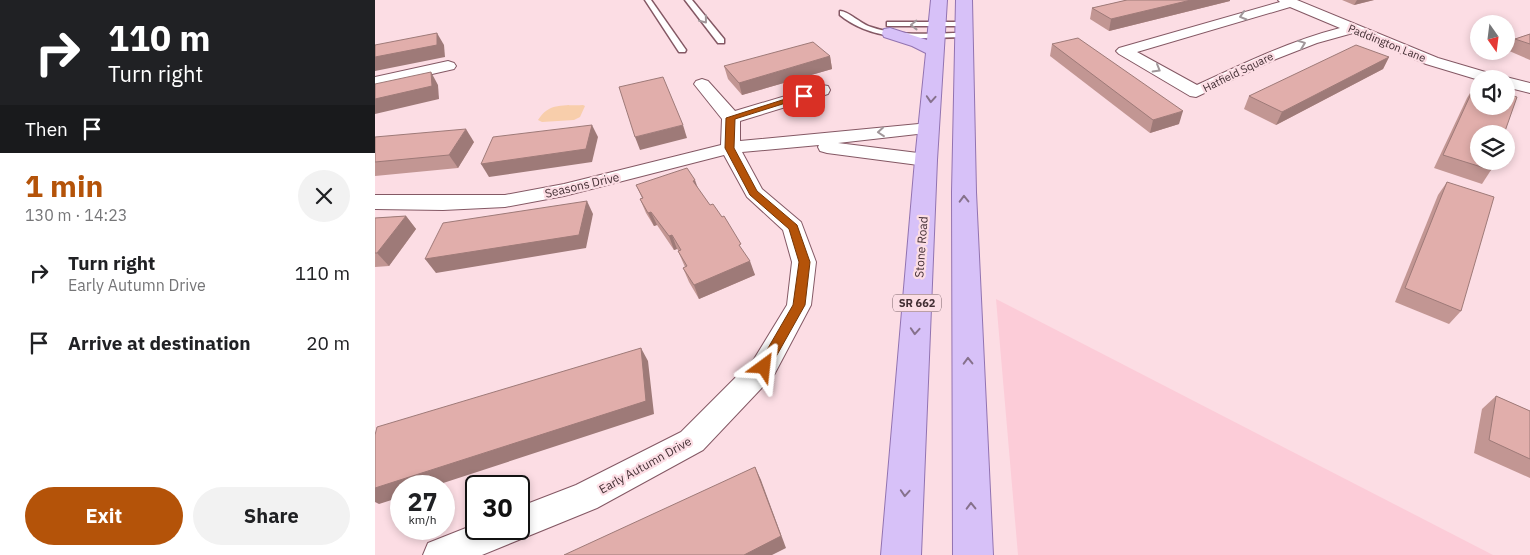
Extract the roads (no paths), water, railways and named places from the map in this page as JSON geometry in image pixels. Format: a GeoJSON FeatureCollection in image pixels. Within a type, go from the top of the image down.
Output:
{"type":"FeatureCollection","features":[{"type":"Feature","properties":{"kind":"main road","name":"Stone Road"},"geometry":{"type":"LineString","coordinates":[[901,555],[926,160],[939,0]]}},
{"type":"Feature","properties":{"kind":"main road"},"geometry":{"type":"LineString","coordinates":[[964,0],[965,202],[973,555]]}},
{"type":"Feature","properties":{"kind":"main road"},"geometry":{"type":"LineString","coordinates":[[890,33],[918,42],[937,37]]}},
{"type":"Feature","properties":{"kind":"street","name":"Hatfield Square"},"geometry":{"type":"LineString","coordinates":[[1287,1],[1124,50],[1196,92],[1271,56],[1312,40],[1353,29]]}},
{"type":"Feature","properties":{"kind":"street","name":"Paddington Lane"},"geometry":{"type":"LineString","coordinates":[[1287,1],[1432,61],[1470,72]]}},
{"type":"Feature","properties":{"kind":"street"},"geometry":{"type":"LineString","coordinates":[[375,82],[448,66]]}},
{"type":"Feature","properties":{"kind":"street"},"geometry":{"type":"LineString","coordinates":[[702,84],[731,118],[822,90]]}},
{"type":"Feature","properties":{"kind":"street"},"geometry":{"type":"LineString","coordinates":[[1515,84],[1530,88]]}},
{"type":"Feature","properties":{"kind":"street","name":"Early Autumn Drive"},"geometry":{"type":"LineString","coordinates":[[530,520],[586,497],[692,441],[764,367],[799,305],[804,262],[793,227],[753,193],[730,148],[731,118]]}},
{"type":"Feature","properties":{"kind":"street","name":"Seasons Drive"},"geometry":{"type":"LineString","coordinates":[[375,202],[443,203],[505,200],[564,190],[730,148],[929,128]]}},
{"type":"Feature","properties":{"kind":"street","name":"Seasons Drive"},"geometry":{"type":"LineString","coordinates":[[786,141],[926,160]]}},
{"type":"Feature","properties":{"kind":"street"},"geometry":{"type":"LineString","coordinates":[[440,555],[478,540]]}},
{"type":"Feature","properties":{"kind":"lane"},"geometry":{"type":"LineString","coordinates":[[648,0],[681,50]]}},
{"type":"Feature","properties":{"kind":"lane"},"geometry":{"type":"LineString","coordinates":[[688,0],[721,41]]}},
{"type":"Feature","properties":{"kind":"lane"},"geometry":{"type":"LineString","coordinates":[[890,33],[872,31],[857,26],[843,14],[937,37],[963,30]]}}]}
